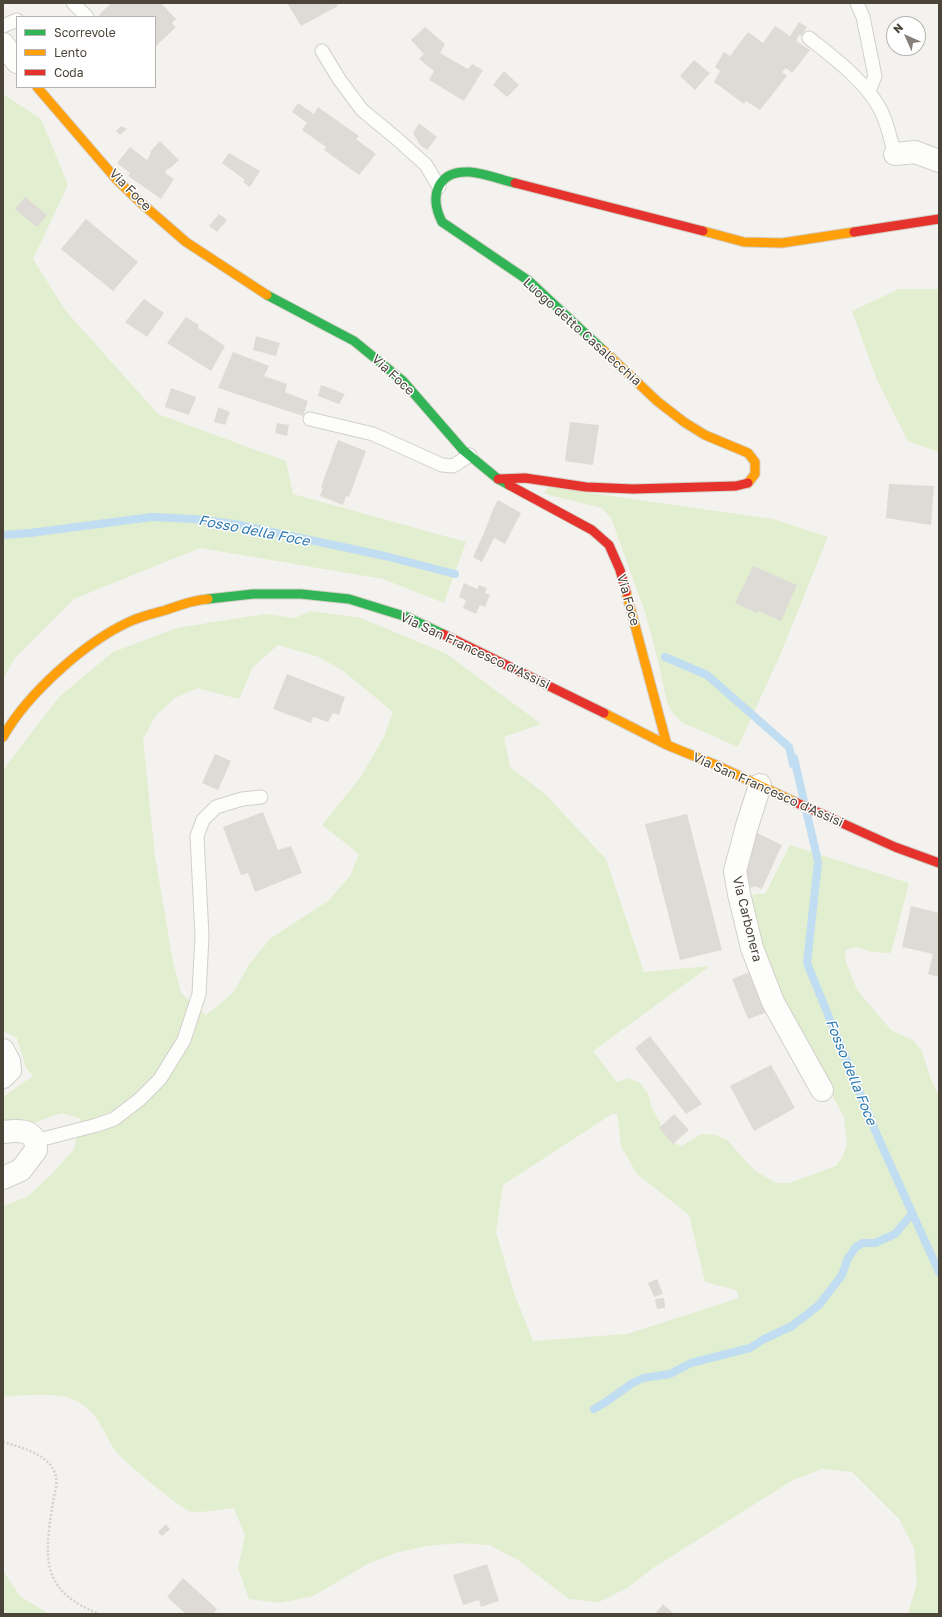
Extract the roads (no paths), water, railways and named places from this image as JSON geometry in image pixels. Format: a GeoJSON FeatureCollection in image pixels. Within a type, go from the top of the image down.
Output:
{"type":"FeatureCollection","features":[{"type":"Feature","properties":{"kind":"street"},"geometry":{"type":"LineString","coordinates":[[3,44],[16,61]]}},
{"type":"Feature","properties":{"kind":"street","name":"Via Foce"},"geometry":{"type":"LineString","coordinates":[[38,88],[117,180],[186,242],[260,291],[354,341],[403,381],[458,444],[498,479],[592,530],[609,545],[620,570],[668,745]]}},
{"type":"Feature","properties":{"kind":"street"},"geometry":{"type":"LineString","coordinates":[[895,154],[915,152],[939,162]]}},
{"type":"Feature","properties":{"kind":"street"},"geometry":{"type":"LineString","coordinates":[[439,187],[445,179],[452,174],[471,172],[744,242],[782,242],[939,219]]}},
{"type":"Feature","properties":{"kind":"street","name":"Luogo detto Casalecchia"},"geometry":{"type":"LineString","coordinates":[[439,187],[435,195],[434,205],[442,222],[529,281],[657,401],[705,435],[748,453],[755,462],[756,468],[752,479],[748,483],[736,486],[633,489],[586,487],[525,478],[498,479]]}},
{"type":"Feature","properties":{"kind":"street","name":"Via San Francesco d'Assisi"},"geometry":{"type":"LineString","coordinates":[[3,737],[9,726],[33,697],[58,671],[96,641],[131,621],[196,600],[253,594],[301,594],[349,600],[407,617],[470,646],[668,745],[716,765],[826,817],[888,844],[939,863]]}},
{"type":"Feature","properties":{"kind":"street","name":"Via Carbonera"},"geometry":{"type":"LineString","coordinates":[[760,785],[735,871],[739,894],[752,948],[773,1002],[822,1090]]}},
{"type":"Feature","properties":{"kind":"street"},"geometry":{"type":"LineString","coordinates":[[3,1050],[9,1061],[10,1070],[3,1078]]}},
{"type":"Feature","properties":{"kind":"street"},"geometry":{"type":"LineString","coordinates":[[3,1132],[17,1131],[29,1134],[35,1141],[36,1150],[20,1170],[3,1178]]}},
{"type":"Feature","properties":{"kind":"lane"},"geometry":{"type":"LineString","coordinates":[[73,3],[86,16]]}},
{"type":"Feature","properties":{"kind":"lane"},"geometry":{"type":"LineString","coordinates":[[857,3],[863,17],[875,76],[869,91]]}},
{"type":"Feature","properties":{"kind":"lane"},"geometry":{"type":"LineString","coordinates":[[3,26],[16,20]]}},
{"type":"Feature","properties":{"kind":"lane"},"geometry":{"type":"LineString","coordinates":[[809,38],[833,57],[869,91],[880,108],[895,154]]}},
{"type":"Feature","properties":{"kind":"lane"},"geometry":{"type":"LineString","coordinates":[[322,51],[339,79],[362,110],[396,138],[426,166],[439,187]]}},
{"type":"Feature","properties":{"kind":"lane"},"geometry":{"type":"LineString","coordinates":[[310,419],[373,434],[442,465],[453,466],[470,455]]}},
{"type":"Feature","properties":{"kind":"lane"},"geometry":{"type":"LineString","coordinates":[[35,1141],[114,1119],[139,1100],[160,1079],[184,1040],[200,994],[202,936],[197,836],[203,820],[216,807],[242,799],[260,797]]}},
{"type":"Feature","properties":{"kind":"waterway","name":"Fosso della Foce"},"geometry":{"type":"LineString","coordinates":[[3,535],[30,533],[152,517],[194,519],[235,524],[385,556],[455,574]]}},
{"type":"Feature","properties":{"kind":"waterway","name":"Fosso della Foce"},"geometry":{"type":"LineString","coordinates":[[665,657],[707,675],[789,747],[793,764]]}},
{"type":"Feature","properties":{"kind":"waterway","name":"Fosso della Foce"},"geometry":{"type":"LineString","coordinates":[[794,758],[817,857]]}},
{"type":"Feature","properties":{"kind":"waterway","name":"Fosso della Foce"},"geometry":{"type":"LineString","coordinates":[[818,863],[807,963],[877,1135],[939,1272]]}},
{"type":"Feature","properties":{"kind":"waterway"},"geometry":{"type":"LineString","coordinates":[[594,1409],[631,1384],[643,1378],[670,1374],[691,1363],[750,1348],[764,1339],[792,1326],[819,1305],[842,1275],[848,1258],[856,1247],[863,1243],[875,1243],[895,1234],[912,1214]]}}]}
